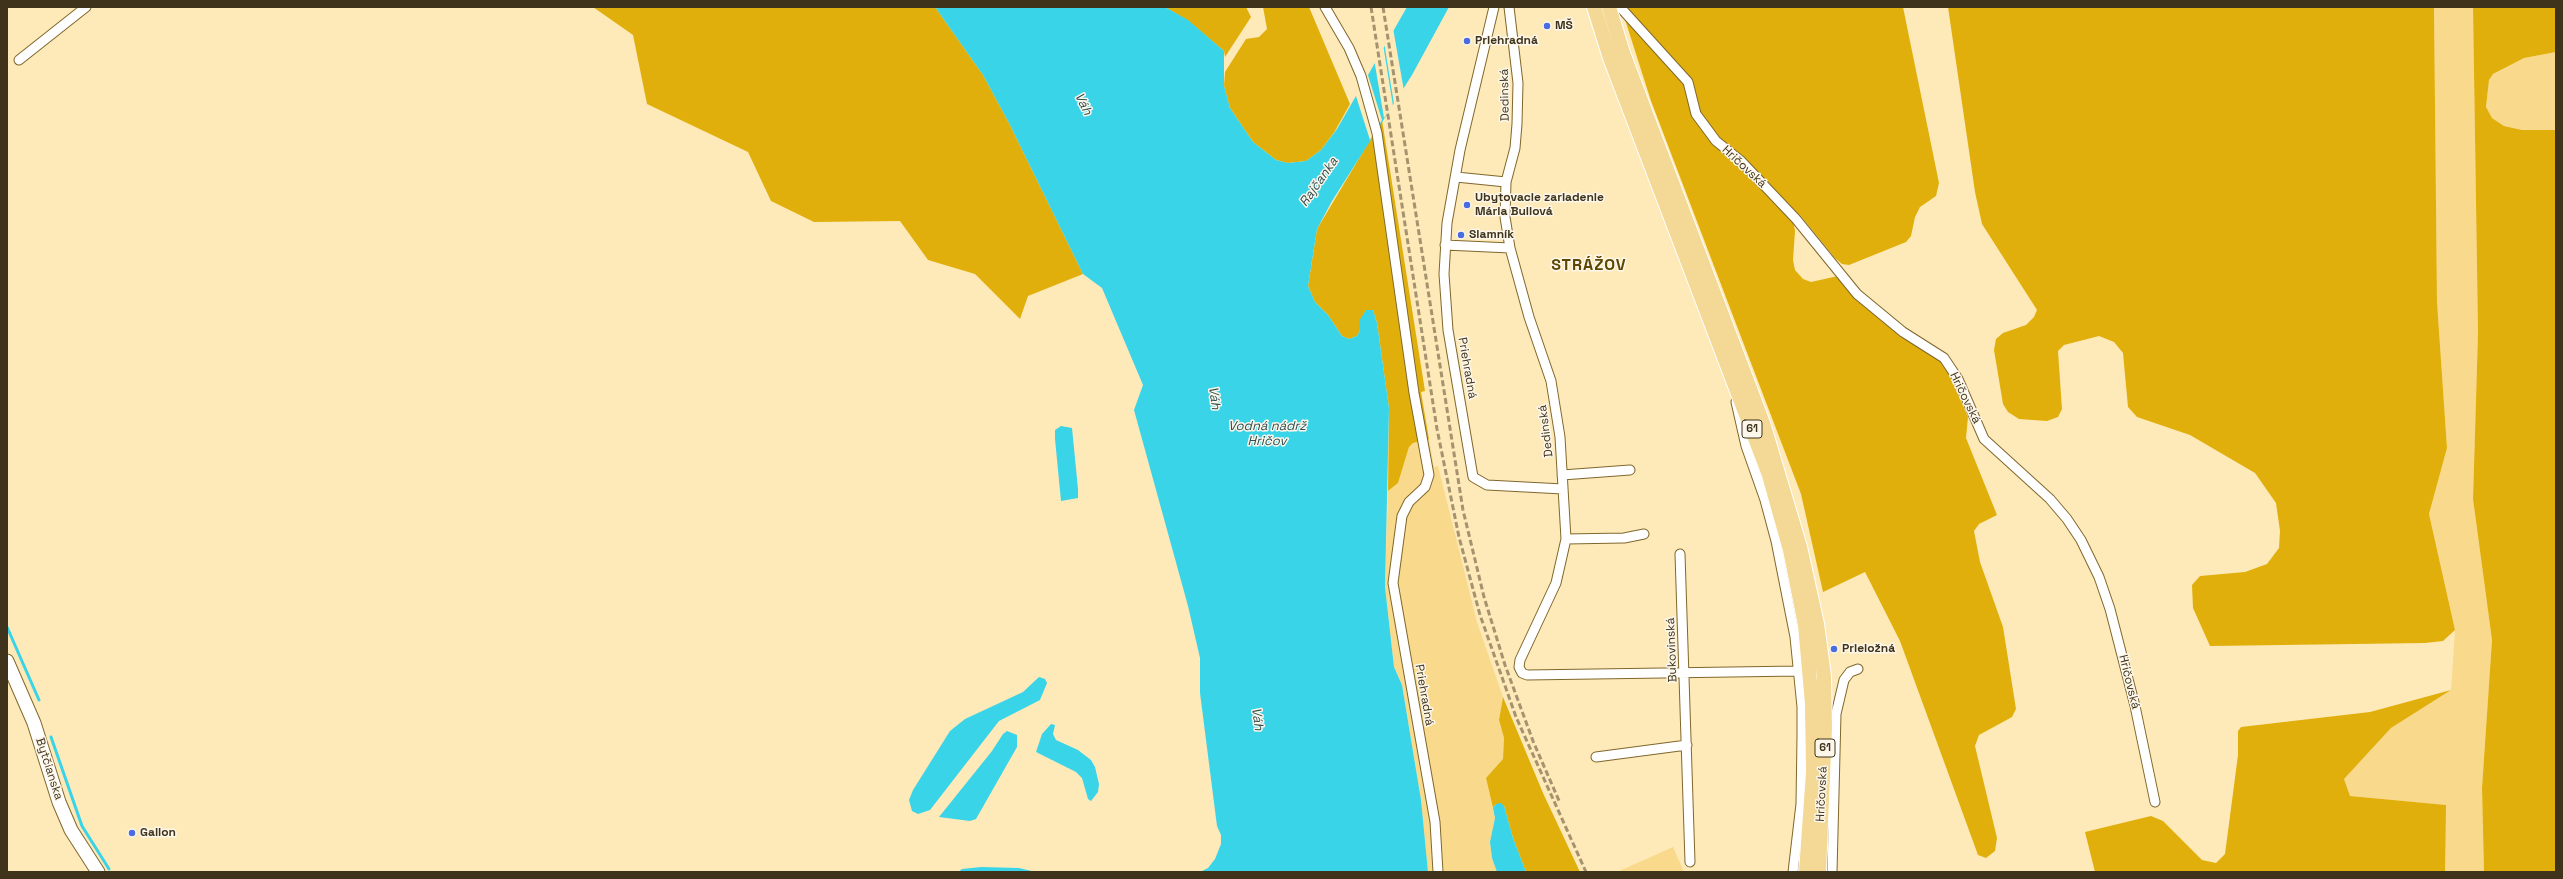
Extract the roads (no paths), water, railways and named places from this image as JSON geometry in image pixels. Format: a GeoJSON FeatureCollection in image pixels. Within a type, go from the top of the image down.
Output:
{"type":"FeatureCollection","features":[{"type":"Feature","properties":{"kind":"main road","name":"Hričovská"},"geometry":{"type":"LineString","coordinates":[[1594,7],[1610,58],[1769,475],[1792,558],[1805,625],[1813,726],[1806,872]]}},
{"type":"Feature","properties":{"kind":"main road","name":"Hričovská"},"geometry":{"type":"LineString","coordinates":[[1609,7],[1623,53],[1763,423],[1800,547],[1817,624],[1824,676],[1825,727],[1819,872]]}},
{"type":"Feature","properties":{"kind":"main road","name":"Bytčianska"},"geometry":{"type":"LineString","coordinates":[[7,661],[35,728],[59,802],[71,830],[98,872]]}},
{"type":"Feature","properties":{"kind":"street"},"geometry":{"type":"LineString","coordinates":[[19,60],[86,7]]}},
{"type":"Feature","properties":{"kind":"street","name":"Priehradná"},"geometry":{"type":"LineString","coordinates":[[1325,7],[1349,48],[1361,76],[1377,133],[1414,393],[1429,475],[1427,484],[1409,502],[1403,513],[1393,583],[1435,822],[1438,872]]}},
{"type":"Feature","properties":{"kind":"street","name":"Priehradná"},"geometry":{"type":"LineString","coordinates":[[1494,7],[1456,177],[1445,245],[1444,289],[1448,330],[1471,475],[1486,485],[1563,489]]}},
{"type":"Feature","properties":{"kind":"street","name":"Dedinská"},"geometry":{"type":"LineString","coordinates":[[1509,7],[1518,83],[1518,124],[1515,148],[1506,182],[1505,217],[1510,248],[1529,317],[1551,381],[1562,475],[1566,538],[1554,589],[1520,660],[1519,667],[1522,673],[1528,676],[1684,673]]}},
{"type":"Feature","properties":{"kind":"street","name":"Hričovská"},"geometry":{"type":"LineString","coordinates":[[1620,7],[1688,82],[1696,114],[1716,142],[1741,161],[1796,219],[1857,294],[1903,332],[1944,358],[1958,379],[1984,439],[2050,499],[2067,519],[2081,540],[2099,577],[2110,609],[2135,706],[2155,802]]}},
{"type":"Feature","properties":{"kind":"street"},"geometry":{"type":"LineString","coordinates":[[1456,177],[1506,182]]}},
{"type":"Feature","properties":{"kind":"street"},"geometry":{"type":"LineString","coordinates":[[1445,245],[1510,248]]}},
{"type":"Feature","properties":{"kind":"street","name":"Hričovská"},"geometry":{"type":"LineString","coordinates":[[1732,380],[1742,435],[1765,500],[1784,570],[1799,671],[1802,714],[1801,804],[1793,872]]}},
{"type":"Feature","properties":{"kind":"street"},"geometry":{"type":"LineString","coordinates":[[1562,475],[1630,470]]}},
{"type":"Feature","properties":{"kind":"street"},"geometry":{"type":"LineString","coordinates":[[1566,538],[1624,538],[1644,534]]}},
{"type":"Feature","properties":{"kind":"street","name":"Bukovinská"},"geometry":{"type":"LineString","coordinates":[[1680,554],[1688,745],[1690,862]]}},
{"type":"Feature","properties":{"kind":"street"},"geometry":{"type":"LineString","coordinates":[[1832,872],[1836,714],[1844,680],[1850,672],[1858,669]]}},
{"type":"Feature","properties":{"kind":"street"},"geometry":{"type":"LineString","coordinates":[[1684,673],[1799,671]]}},
{"type":"Feature","properties":{"kind":"street"},"geometry":{"type":"LineString","coordinates":[[1596,757],[1688,745]]}},
{"type":"Feature","properties":{"kind":"water","name":"Vodná nádrž Hričov"},"geometry":{"type":"Polygon","coordinates":[[[935,7],[1165,7],[1188,20],[1224,51],[1224,86],[1230,108],[1253,142],[1276,160],[1288,163],[1306,161],[1321,150],[1337,129],[1407,7],[1449,7],[1412,75],[1332,201],[1317,229],[1308,286],[1315,302],[1328,315],[1342,336],[1349,339],[1357,336],[1360,330],[1359,321],[1366,310],[1373,310],[1377,323],[1389,408],[1385,587],[1394,667],[1402,685],[1421,800],[1428,872],[1200,872],[1208,868],[1215,859],[1221,844],[1221,835],[1217,826],[1200,693],[1200,658],[1188,606],[1134,410],[1143,385],[1102,288],[1083,274],[1009,123],[983,75],[935,7]]]}},
{"type":"Feature","properties":{"kind":"water"},"geometry":{"type":"Polygon","coordinates":[[[1061,426],[1072,428],[1078,498],[1061,501],[1055,430],[1061,426]]]}},
{"type":"Feature","properties":{"kind":"water"},"geometry":{"type":"Polygon","coordinates":[[[1039,677],[1045,679],[1047,683],[1040,700],[999,721],[930,810],[918,814],[912,811],[909,800],[913,790],[950,731],[965,719],[1023,692],[1039,677]]]}},
{"type":"Feature","properties":{"kind":"water"},"geometry":{"type":"Polygon","coordinates":[[[1051,724],[1055,725],[1053,734],[1056,740],[1078,750],[1091,760],[1095,767],[1099,784],[1098,792],[1091,801],[1088,799],[1082,778],[1076,772],[1036,752],[1042,734],[1051,724]]]}},
{"type":"Feature","properties":{"kind":"water"},"geometry":{"type":"Polygon","coordinates":[[[1007,731],[1017,735],[1017,747],[976,819],[970,821],[939,817],[992,751],[1003,734],[1007,731]]]}},
{"type":"Feature","properties":{"kind":"water"},"geometry":{"type":"Polygon","coordinates":[[[1501,803],[1504,806],[1513,838],[1526,872],[1497,872],[1492,858],[1490,842],[1495,818],[1493,808],[1496,804],[1501,803]]]}},
{"type":"Feature","properties":{"kind":"water"},"geometry":{"type":"Polygon","coordinates":[[[981,867],[1019,868],[1036,872],[958,872],[962,869],[981,867]]]}},
{"type":"Feature","properties":{"kind":"waterway"},"geometry":{"type":"LineString","coordinates":[[7,627],[39,700]]}},
{"type":"Feature","properties":{"kind":"waterway"},"geometry":{"type":"LineString","coordinates":[[51,737],[82,826],[109,869]]}},
{"type":"Feature","properties":{"kind":"railway"},"geometry":{"type":"LineString","coordinates":[[1371,7],[1437,429],[1459,537],[1480,615],[1516,717],[1586,872]]}},
{"type":"Feature","properties":{"kind":"railway"},"geometry":{"type":"LineString","coordinates":[[1383,7],[1463,510],[1484,597],[1505,665],[1533,741],[1560,803]]}},
{"type":"Feature","properties":{"kind":"place","name":"MŠ"},"geometry":{"type":"Point","coordinates":[1547,26]}},
{"type":"Feature","properties":{"kind":"place","name":"Priehradná"},"geometry":{"type":"Point","coordinates":[1467,41]}},
{"type":"Feature","properties":{"kind":"place","name":"Ubytovacie zariadenie Mária Bullová"},"geometry":{"type":"Point","coordinates":[1467,205]}},
{"type":"Feature","properties":{"kind":"place","name":"Slamník"},"geometry":{"type":"Point","coordinates":[1461,235]}},
{"type":"Feature","properties":{"kind":"place","name":"Prieložná"},"geometry":{"type":"Point","coordinates":[1834,649]}},
{"type":"Feature","properties":{"kind":"place","name":"Gallon"},"geometry":{"type":"Point","coordinates":[132,833]}},
{"type":"Feature","properties":{"kind":"district","name":"STRÁŽOV"},"geometry":{"type":"Point","coordinates":[1589,266]}},
{"type":"Feature","properties":{"kind":"water label","name":"Váh"},"geometry":{"type":"Point","coordinates":[1083,104]}},
{"type":"Feature","properties":{"kind":"water label","name":"Rajčanka"},"geometry":{"type":"Point","coordinates":[1319,182]}},
{"type":"Feature","properties":{"kind":"water label","name":"Váh"},"geometry":{"type":"Point","coordinates":[1214,398]}},
{"type":"Feature","properties":{"kind":"water label","name":"Váh"},"geometry":{"type":"Point","coordinates":[1257,719]}}]}
